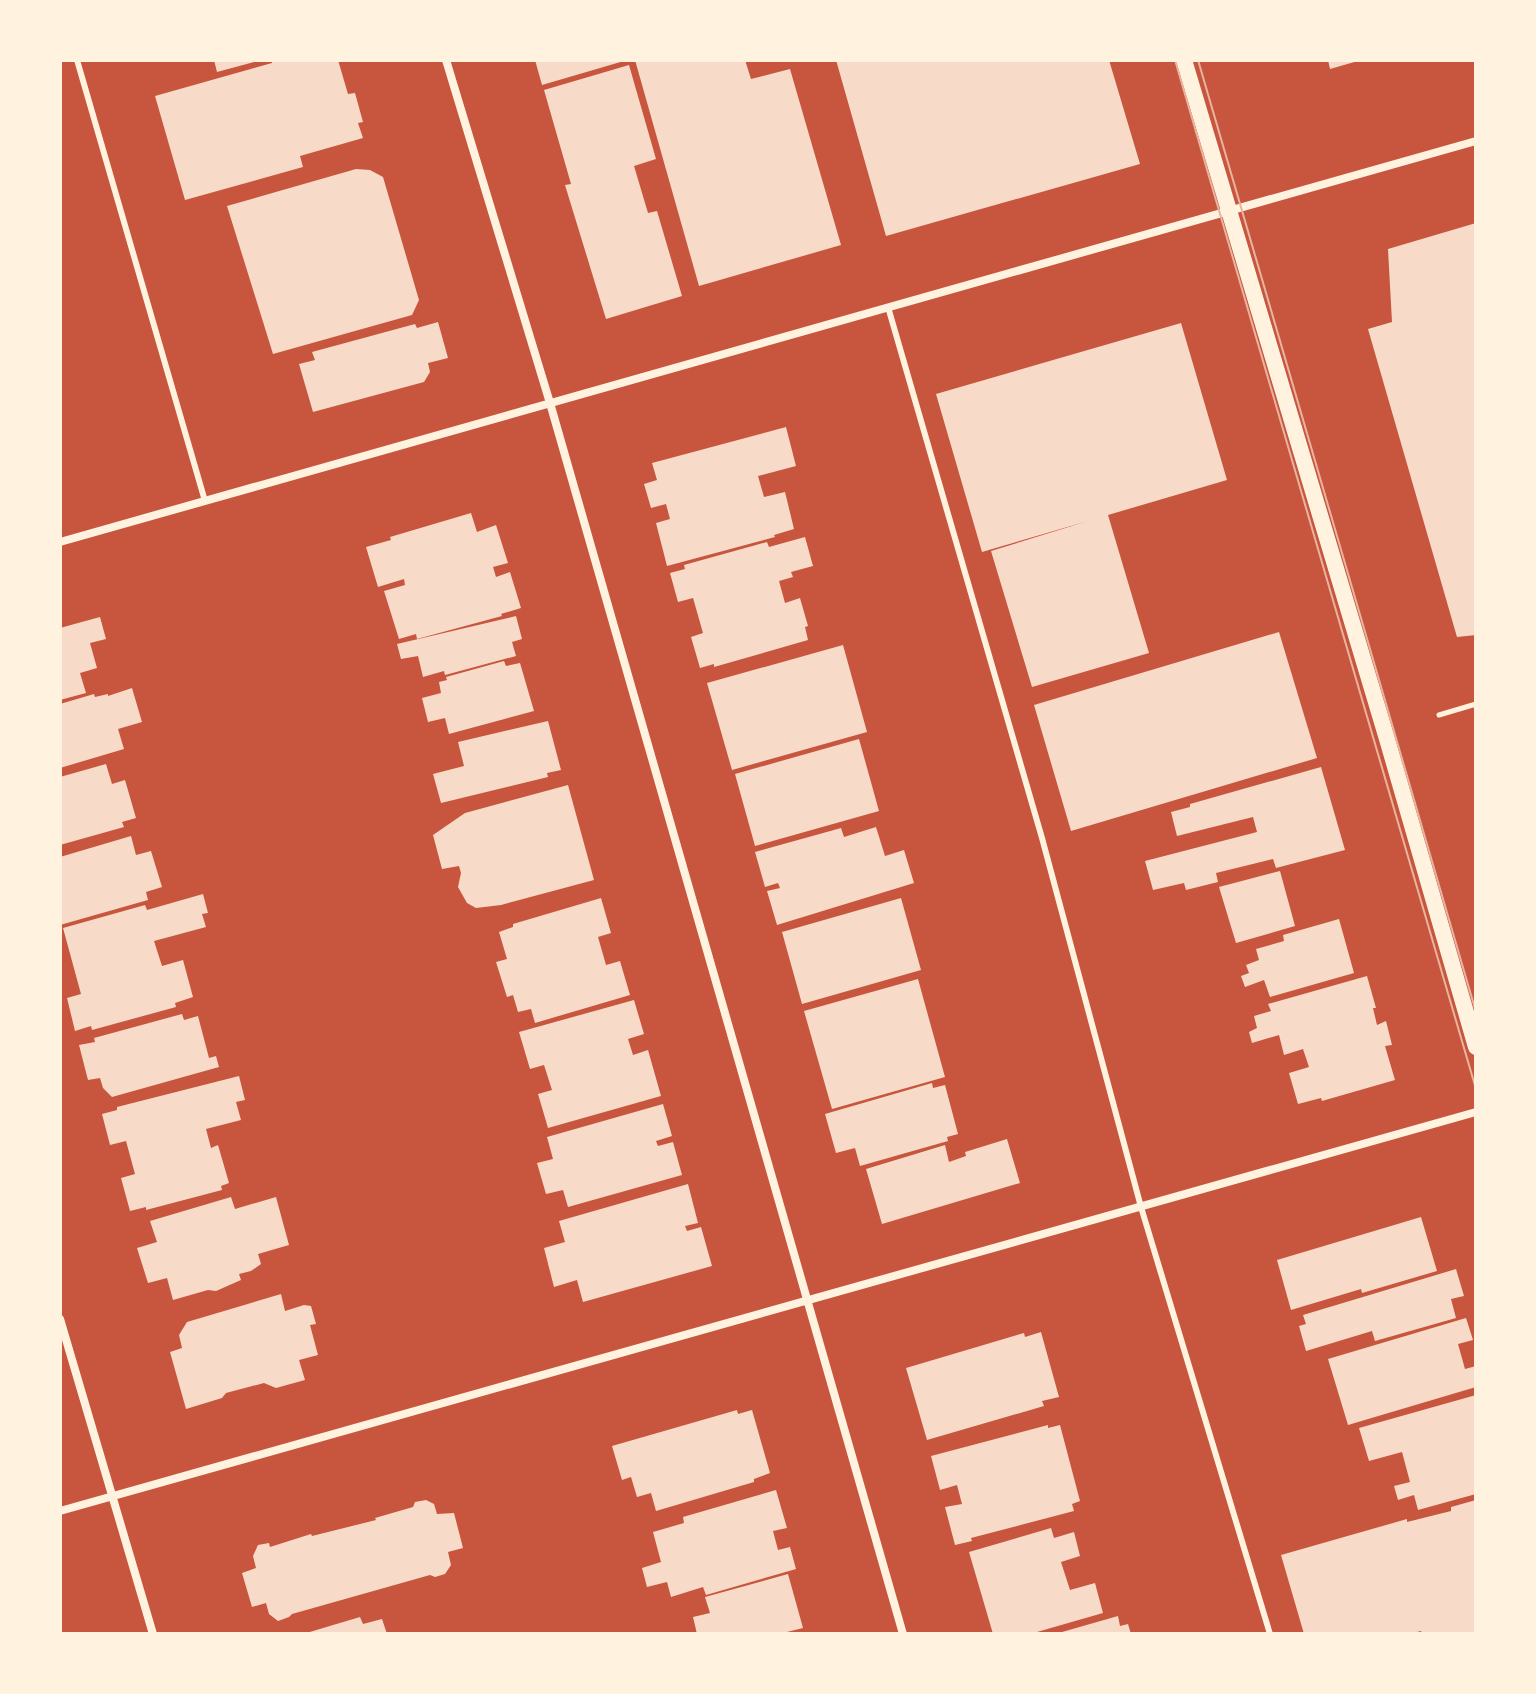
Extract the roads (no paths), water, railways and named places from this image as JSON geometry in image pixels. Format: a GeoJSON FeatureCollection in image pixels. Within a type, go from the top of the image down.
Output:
{"type":"FeatureCollection","features":[{"type":"Feature","properties":{"kind":"main road"},"geometry":{"type":"LineString","coordinates":[[1184,60],[1476,1047]]}},
{"type":"Feature","properties":{"kind":"street"},"geometry":{"type":"LineString","coordinates":[[446,60],[550,403],[903,1634]]}},
{"type":"Feature","properties":{"kind":"street"},"geometry":{"type":"LineString","coordinates":[[60,542],[1476,141]]}},
{"type":"Feature","properties":{"kind":"street"},"geometry":{"type":"LineString","coordinates":[[60,1511],[1476,1112]]}},
{"type":"Feature","properties":{"kind":"street"},"geometry":{"type":"LineString","coordinates":[[60,1319],[153,1634]]}},
{"type":"Feature","properties":{"kind":"lane"},"geometry":{"type":"LineString","coordinates":[[77,60],[205,501]]}},
{"type":"Feature","properties":{"kind":"lane"},"geometry":{"type":"LineString","coordinates":[[888,307],[1042,838],[1141,1207],[1270,1634]]}},
{"type":"Feature","properties":{"kind":"tram line"},"geometry":{"type":"LineString","coordinates":[[1175,60],[1476,1089]]}},
{"type":"Feature","properties":{"kind":"tram line"},"geometry":{"type":"LineString","coordinates":[[1198,60],[1476,1012]]}}]}
